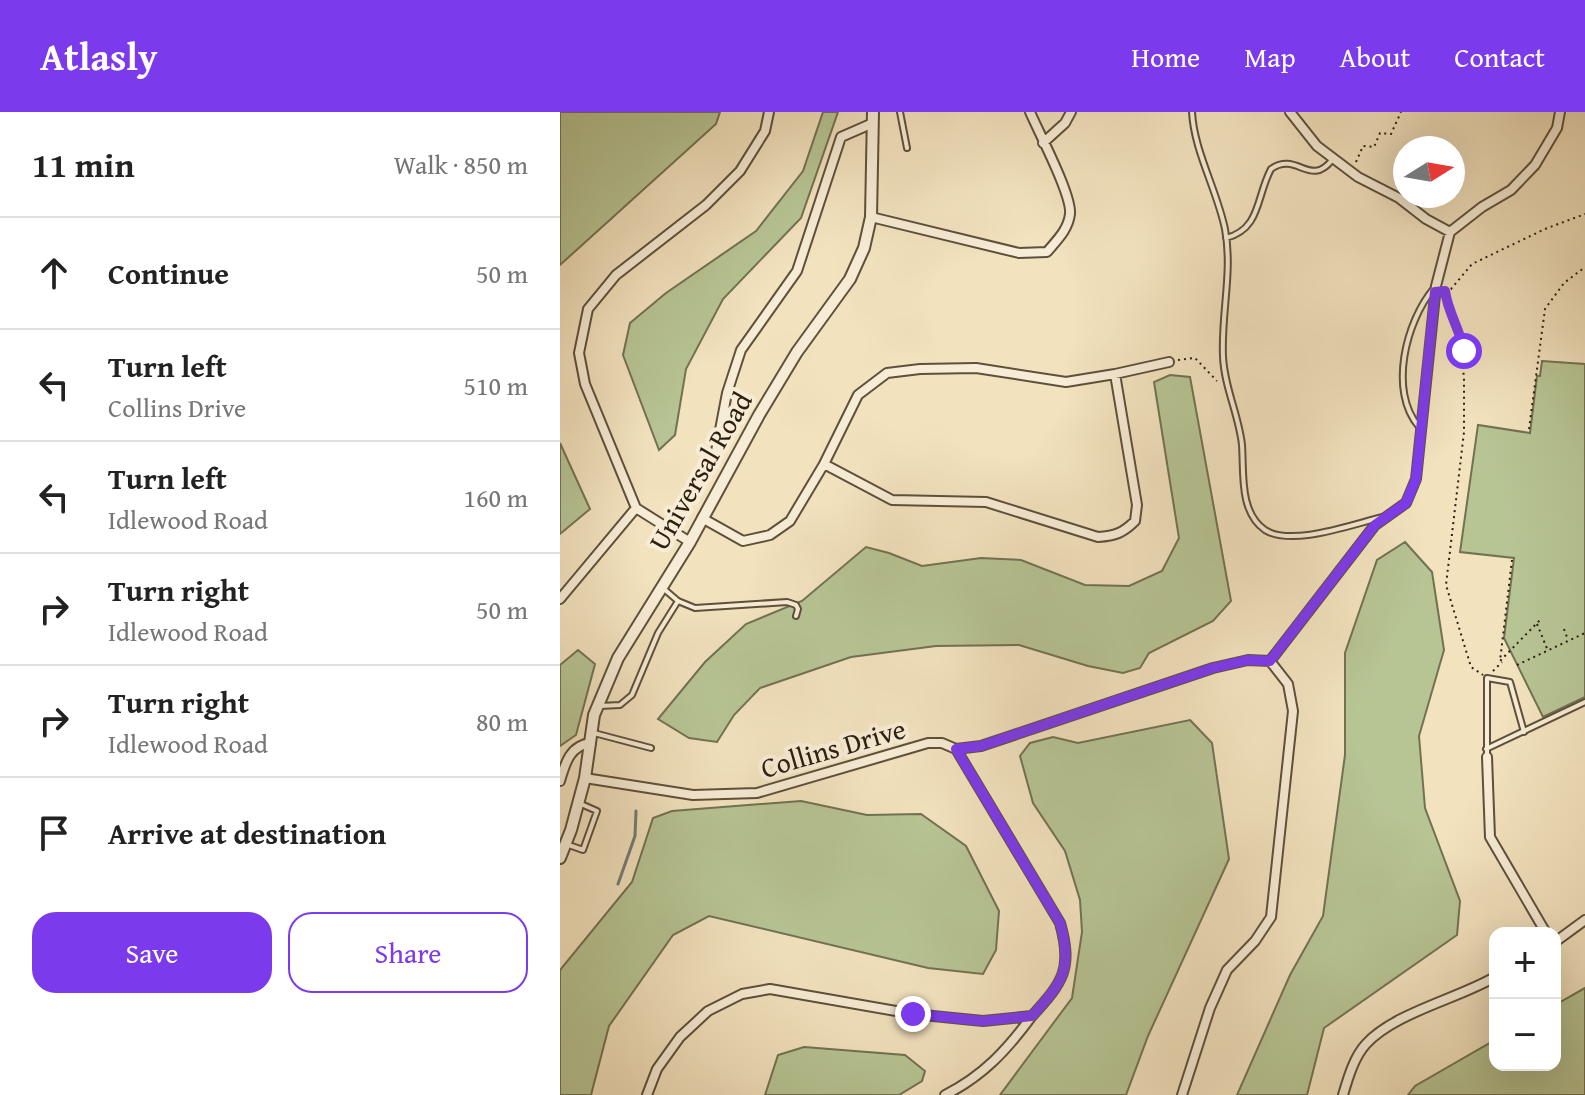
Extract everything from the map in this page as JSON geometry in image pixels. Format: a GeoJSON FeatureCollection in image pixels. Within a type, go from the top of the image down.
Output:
{"type":"FeatureCollection","features":[{"type":"Feature","properties":{"kind":"street"},"geometry":{"type":"LineString","coordinates":[[690,542],[636,508],[585,384],[579,353],[588,309],[616,275],[706,205],[740,171],[765,131],[769,112]]}},
{"type":"Feature","properties":{"kind":"street"},"geometry":{"type":"LineString","coordinates":[[871,217],[1019,253],[1047,252],[1064,233],[1071,213],[1068,197],[1030,112]]}},
{"type":"Feature","properties":{"kind":"street"},"geometry":{"type":"LineString","coordinates":[[1043,143],[1065,123],[1071,112]]}},
{"type":"Feature","properties":{"kind":"street"},"geometry":{"type":"LineString","coordinates":[[1290,112],[1317,146],[1333,159],[1450,232]]}},
{"type":"Feature","properties":{"kind":"street"},"geometry":{"type":"LineString","coordinates":[[1182,1095],[1210,1008],[1227,970],[1255,941],[1271,917],[1293,711],[1288,684],[1270,661],[1375,525],[1406,503],[1416,479],[1439,290],[1450,232],[1482,207],[1511,190],[1535,165],[1557,128],[1560,112]]}},
{"type":"Feature","properties":{"kind":"street"},"geometry":{"type":"LineString","coordinates":[[716,451],[727,393],[741,350],[797,271],[841,137],[873,118]]}},
{"type":"Feature","properties":{"kind":"street","name":"Universal Road"},"geometry":{"type":"LineString","coordinates":[[560,858],[585,778],[598,706],[618,658],[690,542],[790,365],[850,279],[864,248],[871,217],[873,118]]}},
{"type":"Feature","properties":{"kind":"street"},"geometry":{"type":"LineString","coordinates":[[702,518],[743,541],[770,535],[790,521],[824,464],[858,395],[887,373],[976,368],[1066,382],[1169,362]]}},
{"type":"Feature","properties":{"kind":"street"},"geometry":{"type":"LineString","coordinates":[[824,464],[892,500],[986,502],[1098,537],[1113,536],[1124,532],[1135,521],[1137,505],[1115,374]]}},
{"type":"Feature","properties":{"kind":"street"},"geometry":{"type":"LineString","coordinates":[[560,599],[636,508]]}},
{"type":"Feature","properties":{"kind":"street","name":"Collins Drive"},"geometry":{"type":"LineString","coordinates":[[585,778],[693,795],[757,793],[928,743],[942,743],[956,749],[981,746],[1213,668],[1248,660],[1270,661]]}},
{"type":"Feature","properties":{"kind":"street"},"geometry":{"type":"LineString","coordinates":[[560,781],[573,751],[592,738]]}},
{"type":"Feature","properties":{"kind":"street"},"geometry":{"type":"LineString","coordinates":[[945,1095],[970,1082],[992,1065],[1062,979],[1068,949],[1060,923],[956,749]]}},
{"type":"Feature","properties":{"kind":"street"},"geometry":{"type":"LineString","coordinates":[[1486,753],[1490,837],[1542,927]]}},
{"type":"Feature","properties":{"kind":"street"},"geometry":{"type":"LineString","coordinates":[[1561,938],[1585,920]]}},
{"type":"Feature","properties":{"kind":"street"},"geometry":{"type":"LineString","coordinates":[[1343,1095],[1350,1073],[1365,1045],[1389,1024],[1489,980]]}},
{"type":"Feature","properties":{"kind":"street"},"geometry":{"type":"LineString","coordinates":[[647,1095],[657,1069],[680,1037],[708,1011],[742,994],[770,989],[913,1014],[983,1021],[1032,1016]]}},
{"type":"Feature","properties":{"kind":"lane"},"geometry":{"type":"LineString","coordinates":[[900,112],[907,148]]}},
{"type":"Feature","properties":{"kind":"lane"},"geometry":{"type":"LineString","coordinates":[[1192,112],[1193,129],[1217,199],[1230,265],[1223,355],[1226,379],[1241,432],[1247,508],[1263,529],[1276,536],[1292,538],[1389,515]]}},
{"type":"Feature","properties":{"kind":"lane"},"geometry":{"type":"LineString","coordinates":[[1226,238],[1239,235],[1249,228],[1271,169],[1290,162],[1313,173],[1333,159]]}},
{"type":"Feature","properties":{"kind":"lane"},"geometry":{"type":"LineString","coordinates":[[1421,429],[1406,405],[1403,376],[1411,326],[1418,310],[1439,290]]}},
{"type":"Feature","properties":{"kind":"lane"},"geometry":{"type":"LineString","coordinates":[[662,587],[678,601],[695,608],[787,602],[796,605],[796,616]]}},
{"type":"Feature","properties":{"kind":"lane"},"geometry":{"type":"LineString","coordinates":[[598,706],[620,705],[632,695],[658,633],[678,601]]}},
{"type":"Feature","properties":{"kind":"lane"},"geometry":{"type":"LineString","coordinates":[[1524,732],[1510,682],[1487,678],[1486,753],[1585,702]]}},
{"type":"Feature","properties":{"kind":"lane"},"geometry":{"type":"LineString","coordinates":[[592,738],[631,740],[651,748]]}},
{"type":"Feature","properties":{"kind":"lane"},"geometry":{"type":"LineString","coordinates":[[566,844],[583,850],[597,811],[578,803]]}},
{"type":"Feature","properties":{"kind":"path"},"geometry":{"type":"LineString","coordinates":[[1351,172],[1363,146],[1374,147],[1380,133],[1391,134],[1401,112]]}},
{"type":"Feature","properties":{"kind":"path"},"geometry":{"type":"LineString","coordinates":[[1548,651],[1538,622],[1487,678],[1471,667],[1446,585],[1464,432],[1464,379],[1460,332],[1439,290],[1451,289],[1472,264],[1545,229],[1585,214]]}},
{"type":"Feature","properties":{"kind":"path"},"geometry":{"type":"LineString","coordinates":[[1529,429],[1545,309],[1553,294],[1585,267]]}},
{"type":"Feature","properties":{"kind":"path"},"geometry":{"type":"LineString","coordinates":[[1169,362],[1195,358],[1215,381],[1226,379]]}},
{"type":"Feature","properties":{"kind":"path"},"geometry":{"type":"LineString","coordinates":[[1502,662],[1512,560]]}},
{"type":"Feature","properties":{"kind":"path"},"geometry":{"type":"LineString","coordinates":[[1564,629],[1569,641]]}},
{"type":"Feature","properties":{"kind":"path"},"geometry":{"type":"LineString","coordinates":[[1517,665],[1585,633]]}},
{"type":"Feature","properties":{"kind":"green space"},"geometry":{"type":"Polygon","coordinates":[[[560,112],[720,112],[716,124],[560,265],[560,112]]]}},
{"type":"Feature","properties":{"kind":"green space"},"geometry":{"type":"Polygon","coordinates":[[[823,112],[838,112],[801,218],[723,299],[686,369],[675,435],[659,450],[623,355],[630,323],[666,293],[756,231],[803,171],[823,112]]]}},
{"type":"Feature","properties":{"kind":"green space"},"geometry":{"type":"Polygon","coordinates":[[[1542,361],[1585,364],[1585,697],[1543,717],[1504,638],[1514,558],[1460,552],[1478,425],[1530,433],[1537,376],[1540,376],[1542,361]]]}},
{"type":"Feature","properties":{"kind":"green space"},"geometry":{"type":"Polygon","coordinates":[[[1170,375],[1190,377],[1231,601],[1213,621],[1149,653],[1140,668],[1123,673],[1019,645],[936,646],[851,657],[760,688],[734,715],[717,742],[689,738],[658,719],[705,662],[746,624],[802,601],[866,547],[922,566],[981,558],[1021,560],[1085,585],[1129,586],[1162,571],[1179,538],[1154,382],[1170,375]]]}},
{"type":"Feature","properties":{"kind":"green space"},"geometry":{"type":"Polygon","coordinates":[[[560,443],[590,509],[560,534],[560,443]]]}},
{"type":"Feature","properties":{"kind":"green space"},"geometry":{"type":"Polygon","coordinates":[[[1405,542],[1432,572],[1444,650],[1419,736],[1425,808],[1460,901],[1457,935],[1324,1028],[1307,1095],[1237,1095],[1290,975],[1323,916],[1345,755],[1345,653],[1377,560],[1405,542]]]}},
{"type":"Feature","properties":{"kind":"green space"},"geometry":{"type":"Polygon","coordinates":[[[578,650],[595,664],[576,735],[560,746],[560,665],[578,650]]]}},
{"type":"Feature","properties":{"kind":"green space"},"geometry":{"type":"Polygon","coordinates":[[[1190,720],[1212,743],[1229,859],[1148,1036],[1126,1095],[1000,1095],[1072,998],[1082,932],[1080,900],[1065,851],[1033,803],[1020,756],[1030,743],[1053,737],[1078,743],[1190,720]]]}},
{"type":"Feature","properties":{"kind":"green space"},"geometry":{"type":"Polygon","coordinates":[[[801,801],[867,815],[921,814],[966,846],[999,911],[996,950],[983,974],[928,968],[709,916],[673,935],[609,1026],[591,1095],[560,1095],[560,970],[632,882],[653,818],[672,811],[801,801]]]}},
{"type":"Feature","properties":{"kind":"green space"},"geometry":{"type":"Polygon","coordinates":[[[1585,988],[1585,1095],[1408,1095],[1415,1086],[1489,1043],[1489,1071],[1561,1071],[1561,1002],[1585,988]]]}},
{"type":"Feature","properties":{"kind":"green space"},"geometry":{"type":"Polygon","coordinates":[[[804,1047],[905,1055],[925,1071],[922,1081],[899,1095],[765,1095],[778,1055],[804,1047]]]}},
{"type":"Feature","properties":{"kind":"waterway"},"geometry":{"type":"LineString","coordinates":[[618,884],[635,836],[636,811]]}},
{"type":"Feature","properties":{"kind":"route"},"geometry":{"type":"LineString","coordinates":[[913,1014],[983,1021],[1032,1016],[1062,979],[1068,949],[1060,923],[956,749],[981,746],[1213,668],[1248,660],[1270,661],[1375,525],[1406,503],[1416,479],[1435,292],[1445,291],[1464,351]]}}]}
